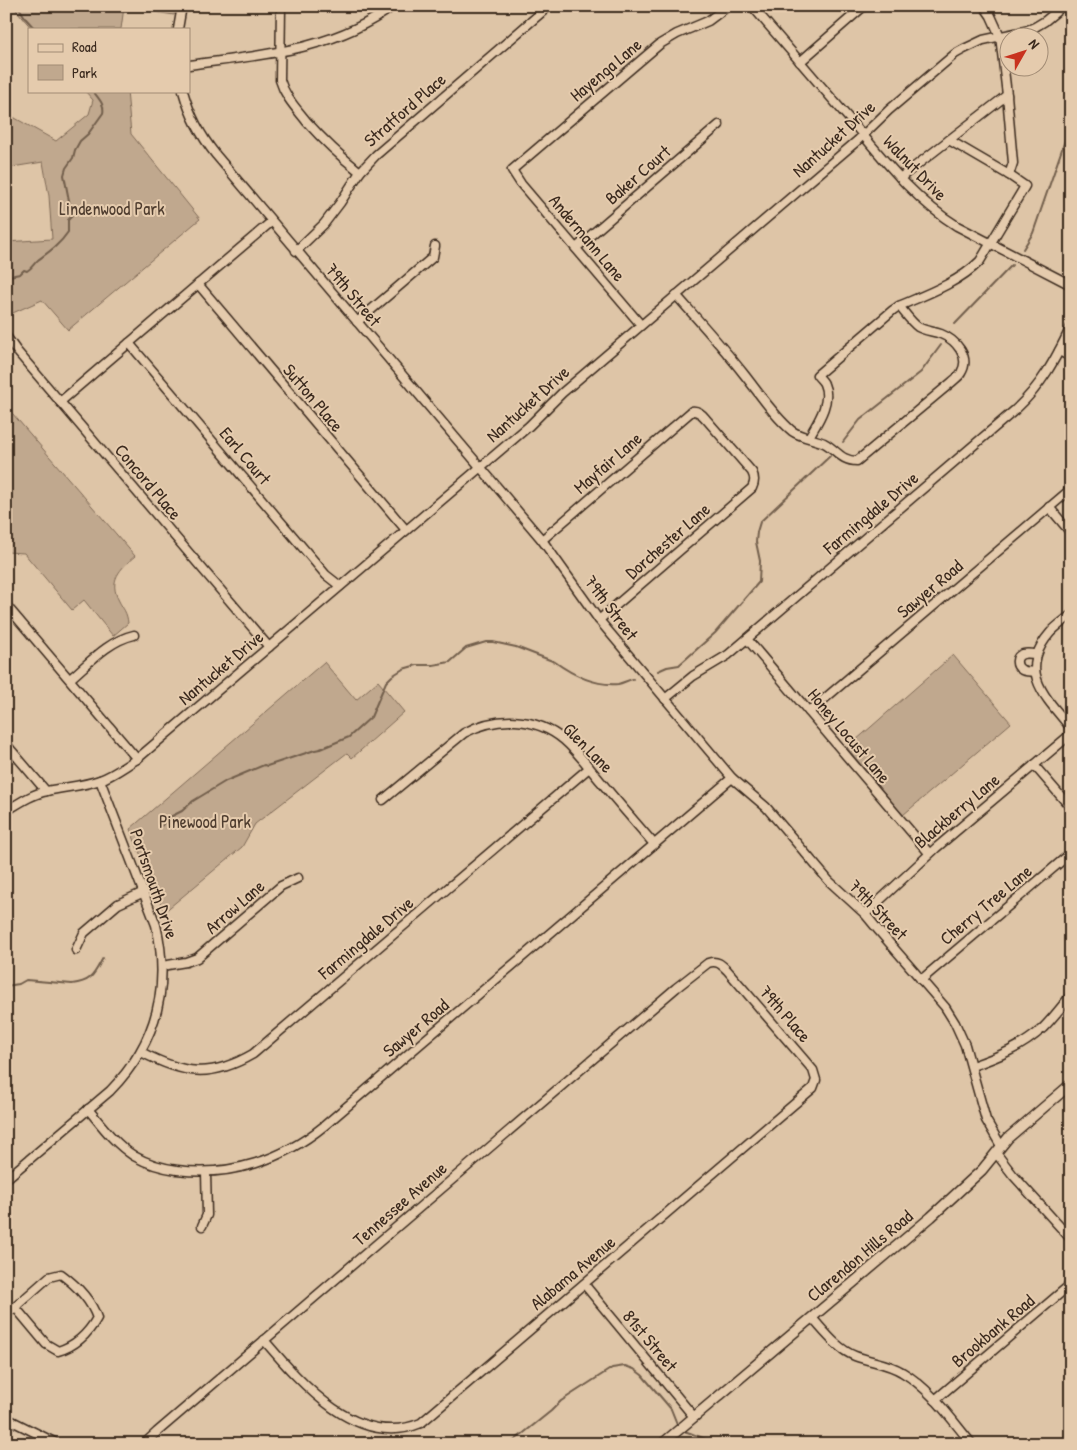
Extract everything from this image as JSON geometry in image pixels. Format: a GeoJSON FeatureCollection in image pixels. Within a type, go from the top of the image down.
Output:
{"type":"FeatureCollection","features":[{"type":"Feature","properties":{"kind":"street"},"geometry":{"type":"LineString","coordinates":[[178,28],[182,6]]}},
{"type":"Feature","properties":{"kind":"street"},"geometry":{"type":"LineString","coordinates":[[281,6],[280,80],[282,88],[291,103],[326,144],[360,172]]}},
{"type":"Feature","properties":{"kind":"street"},"geometry":{"type":"LineString","coordinates":[[190,65],[280,52],[312,45],[342,36],[393,6]]}},
{"type":"Feature","properties":{"kind":"street","name":"Stratford Place"},"geometry":{"type":"LineString","coordinates":[[296,251],[332,215],[360,172],[386,146],[549,6]]}},
{"type":"Feature","properties":{"kind":"street","name":"Hayenga Lane"},"geometry":{"type":"LineString","coordinates":[[512,170],[660,44],[677,34],[708,21],[728,6]]}},
{"type":"Feature","properties":{"kind":"street","name":"Walnut Drive"},"geometry":{"type":"LineString","coordinates":[[752,6],[863,136],[919,198],[944,218],[990,244],[1071,285]]}},
{"type":"Feature","properties":{"kind":"street"},"geometry":{"type":"LineString","coordinates":[[800,62],[864,6]]}},
{"type":"Feature","properties":{"kind":"street"},"geometry":{"type":"LineString","coordinates":[[984,6],[1000,36]]}},
{"type":"Feature","properties":{"kind":"street","name":"Nantucket Drive"},"geometry":{"type":"LineString","coordinates":[[1032,28],[1045,21],[1063,6]]}},
{"type":"Feature","properties":{"kind":"street","name":"Nantucket Drive"},"geometry":{"type":"LineString","coordinates":[[6,811],[22,801],[46,791],[74,787],[100,780],[137,759],[529,426],[562,393],[863,136],[889,110],[955,54],[973,44],[1000,36]]}},
{"type":"Feature","properties":{"kind":"street"},"geometry":{"type":"LineString","coordinates":[[1005,78],[1013,163],[1009,175]]}},
{"type":"Feature","properties":{"kind":"street","name":"79th Street"},"geometry":{"type":"LineString","coordinates":[[183,92],[190,116],[204,139],[271,222],[542,540],[599,620],[732,778],[766,807],[829,881],[864,914],[944,1007],[955,1023],[965,1045],[986,1120],[1012,1175],[1071,1239]]}},
{"type":"Feature","properties":{"kind":"street"},"geometry":{"type":"LineString","coordinates":[[900,178],[1007,95]]}},
{"type":"Feature","properties":{"kind":"street","name":"Baker Court"},"geometry":{"type":"LineString","coordinates":[[576,248],[719,125]]}},
{"type":"Feature","properties":{"kind":"street"},"geometry":{"type":"LineString","coordinates":[[809,437],[822,413],[827,395],[824,384],[817,375],[893,310],[950,283],[972,269],[980,261],[1025,186],[949,140]]}},
{"type":"Feature","properties":{"kind":"street","name":"Andermann Lane"},"geometry":{"type":"LineString","coordinates":[[512,170],[521,184],[641,325]]}},
{"type":"Feature","properties":{"kind":"street"},"geometry":{"type":"LineString","coordinates":[[60,402],[271,222]]}},
{"type":"Feature","properties":{"kind":"street"},"geometry":{"type":"LineString","coordinates":[[357,322],[433,257],[435,246]]}},
{"type":"Feature","properties":{"kind":"street","name":"Sutton Place"},"geometry":{"type":"LineString","coordinates":[[198,284],[406,530]]}},
{"type":"Feature","properties":{"kind":"street"},"geometry":{"type":"LineString","coordinates":[[676,295],[716,339],[780,420],[794,433],[825,444],[836,451],[841,457],[850,461],[857,461],[960,374],[964,365],[962,351],[955,343],[940,333],[916,326],[900,306]]}},
{"type":"Feature","properties":{"kind":"street","name":"Farmingdale Drive"},"geometry":{"type":"LineString","coordinates":[[665,699],[693,676],[722,660],[1015,410],[1039,385],[1060,351],[1071,327]]}},
{"type":"Feature","properties":{"kind":"street","name":"Concord Place"},"geometry":{"type":"LineString","coordinates":[[6,336],[269,647]]}},
{"type":"Feature","properties":{"kind":"street","name":"Earl Court"},"geometry":{"type":"LineString","coordinates":[[129,343],[326,575],[340,586]]}},
{"type":"Feature","properties":{"kind":"street"},"geometry":{"type":"LineString","coordinates":[[1060,351],[1071,357]]}},
{"type":"Feature","properties":{"kind":"street","name":"Mayfair Lane"},"geometry":{"type":"LineString","coordinates":[[542,540],[689,413],[695,410],[706,419],[752,472],[755,483]]}},
{"type":"Feature","properties":{"kind":"street","name":"Dorchester Lane"},"geometry":{"type":"LineString","coordinates":[[599,620],[752,488],[755,483]]}},
{"type":"Feature","properties":{"kind":"street","name":"Sawyer Road"},"geometry":{"type":"LineString","coordinates":[[809,712],[1071,489]]}},
{"type":"Feature","properties":{"kind":"street"},"geometry":{"type":"LineString","coordinates":[[1049,507],[1071,532]]}},
{"type":"Feature","properties":{"kind":"street"},"geometry":{"type":"LineString","coordinates":[[6,605],[137,759]]}},
{"type":"Feature","properties":{"kind":"street"},"geometry":{"type":"LineString","coordinates":[[1071,615],[1052,631],[1036,654],[1034,662],[1035,672],[1045,696],[1071,728]]}},
{"type":"Feature","properties":{"kind":"street"},"geometry":{"type":"LineString","coordinates":[[70,679],[113,642],[134,635]]}},
{"type":"Feature","properties":{"kind":"street","name":"Honey Locust Lane"},"geometry":{"type":"LineString","coordinates":[[747,639],[929,853]]}},
{"type":"Feature","properties":{"kind":"street"},"geometry":{"type":"LineString","coordinates":[[1035,672],[1023,671],[1016,662],[1022,654],[1036,654]]}},
{"type":"Feature","properties":{"kind":"street","name":"Glen Lane"},"geometry":{"type":"LineString","coordinates":[[383,800],[464,733],[479,725],[493,722],[520,721],[543,727],[564,740],[654,844]]}},
{"type":"Feature","properties":{"kind":"street","name":"Blackberry Lane"},"geometry":{"type":"LineString","coordinates":[[864,914],[929,853],[1071,734]]}},
{"type":"Feature","properties":{"kind":"street"},"geometry":{"type":"LineString","coordinates":[[6,744],[46,791]]}},
{"type":"Feature","properties":{"kind":"street"},"geometry":{"type":"LineString","coordinates":[[1034,765],[1071,808]]}},
{"type":"Feature","properties":{"kind":"street","name":"Farmingdale Drive"},"geometry":{"type":"LineString","coordinates":[[141,1052],[166,1065],[190,1071],[221,1069],[240,1062],[253,1054],[589,768]]}},
{"type":"Feature","properties":{"kind":"street","name":"Sawyer Road"},"geometry":{"type":"LineString","coordinates":[[88,1110],[117,1142],[132,1155],[162,1168],[206,1172],[238,1168],[265,1160],[294,1147],[315,1133],[732,778]]}},
{"type":"Feature","properties":{"kind":"street","name":"Portsmouth Drive"},"geometry":{"type":"LineString","coordinates":[[6,1180],[120,1080],[141,1052],[152,1028],[158,1007],[162,966],[160,940],[144,892],[100,780]]}},
{"type":"Feature","properties":{"kind":"street","name":"Cherry Tree Lane"},"geometry":{"type":"LineString","coordinates":[[922,980],[1071,853]]}},
{"type":"Feature","properties":{"kind":"street","name":"Arrow Lane"},"geometry":{"type":"LineString","coordinates":[[162,966],[197,958],[282,886],[298,878]]}},
{"type":"Feature","properties":{"kind":"street"},"geometry":{"type":"LineString","coordinates":[[76,950],[84,933],[118,904],[144,892]]}},
{"type":"Feature","properties":{"kind":"street","name":"79th Place"},"geometry":{"type":"LineString","coordinates":[[676,988],[708,963],[714,961],[721,964],[813,1070],[816,1080],[812,1088],[772,1124]]}},
{"type":"Feature","properties":{"kind":"street","name":"Tennessee Avenue"},"geometry":{"type":"LineString","coordinates":[[144,1444],[676,988]]}},
{"type":"Feature","properties":{"kind":"street"},"geometry":{"type":"LineString","coordinates":[[972,1066],[1001,1056],[1026,1042],[1044,1027],[1071,995]]}},
{"type":"Feature","properties":{"kind":"street","name":"Clarendon Hills Road"},"geometry":{"type":"LineString","coordinates":[[662,1444],[931,1217],[982,1170],[1008,1138],[1071,1084]]}},
{"type":"Feature","properties":{"kind":"street","name":"Alabama Avenue"},"geometry":{"type":"LineString","coordinates":[[264,1340],[313,1397],[335,1417],[362,1431],[375,1435],[389,1435],[408,1430],[421,1423],[772,1124]]}},
{"type":"Feature","properties":{"kind":"street"},"geometry":{"type":"LineString","coordinates":[[202,1226],[208,1215],[206,1172]]}},
{"type":"Feature","properties":{"kind":"street"},"geometry":{"type":"LineString","coordinates":[[6,1314],[14,1307],[50,1278],[61,1274],[72,1282],[92,1305],[97,1318],[90,1330],[71,1346],[58,1351],[46,1344],[14,1307]]}},
{"type":"Feature","properties":{"kind":"street","name":"81st Street"},"geometry":{"type":"LineString","coordinates":[[584,1284],[694,1417]]}},
{"type":"Feature","properties":{"kind":"street","name":"Brookbank Road"},"geometry":{"type":"LineString","coordinates":[[935,1400],[1071,1284]]}},
{"type":"Feature","properties":{"kind":"street"},"geometry":{"type":"LineString","coordinates":[[812,1318],[846,1352],[893,1367],[915,1381],[935,1400],[972,1444]]}},
{"type":"Feature","properties":{"kind":"street"},"geometry":{"type":"LineString","coordinates":[[6,1418],[58,1444]]}},
{"type":"Feature","properties":{"kind":"green space"},"geometry":{"type":"Polygon","coordinates":[[[13,6],[175,6],[174,15],[124,7],[121,28],[31,28],[13,6]]]}},
{"type":"Feature","properties":{"kind":"green space","name":"Lindenwood Park"},"geometry":{"type":"Polygon","coordinates":[[[86,92],[127,92],[131,134],[200,219],[68,330],[42,300],[6,316],[6,242],[52,239],[49,196],[43,162],[6,168],[6,113],[56,141],[89,114],[93,100],[86,92]]]}},
{"type":"Feature","properties":{"kind":"green space"},"geometry":{"type":"Polygon","coordinates":[[[6,406],[135,556],[120,570],[115,581],[116,594],[126,613],[128,623],[113,636],[84,600],[72,610],[24,553],[6,552],[6,406]]]}},
{"type":"Feature","properties":{"kind":"green space"},"geometry":{"type":"Polygon","coordinates":[[[953,655],[1011,723],[903,815],[847,748],[953,655]]]}},
{"type":"Feature","properties":{"kind":"green space","name":"Pinewood Park"},"geometry":{"type":"Polygon","coordinates":[[[324,662],[356,700],[378,681],[404,712],[352,758],[347,753],[255,824],[242,847],[164,912],[130,829],[324,662]]]}},
{"type":"Feature","properties":{"kind":"waterway"},"geometry":{"type":"LineString","coordinates":[[18,6],[34,28]]}},
{"type":"Feature","properties":{"kind":"waterway"},"geometry":{"type":"LineString","coordinates":[[6,283],[9,276],[29,270],[58,244],[68,232],[68,220],[72,216],[64,175],[80,141],[88,134],[103,113],[102,104],[94,92]]}},
{"type":"Feature","properties":{"kind":"waterway"},"geometry":{"type":"LineString","coordinates":[[1023,249],[1033,233],[1071,123]]}},
{"type":"Feature","properties":{"kind":"waterway"},"geometry":{"type":"LineString","coordinates":[[955,324],[1012,265]]}},
{"type":"Feature","properties":{"kind":"waterway"},"geometry":{"type":"LineString","coordinates":[[843,442],[860,420],[921,372],[941,345]]}},
{"type":"Feature","properties":{"kind":"waterway"},"geometry":{"type":"LineString","coordinates":[[658,671],[679,665],[715,633],[759,582],[760,561],[756,542],[760,522],[830,456]]}},
{"type":"Feature","properties":{"kind":"waterway"},"geometry":{"type":"LineString","coordinates":[[161,826],[170,817],[182,811],[193,801],[226,781],[264,765],[267,766],[320,749],[349,737],[371,717],[386,682],[392,676],[403,669],[417,665],[450,662],[466,648],[486,642],[493,642],[516,647],[555,662],[569,671],[593,681],[618,684],[633,679]]}},
{"type":"Feature","properties":{"kind":"waterway"},"geometry":{"type":"LineString","coordinates":[[6,986],[19,984],[26,980],[79,983],[92,976],[103,958]]}},
{"type":"Feature","properties":{"kind":"waterway"},"geometry":{"type":"LineString","coordinates":[[510,1444],[561,1401],[612,1368],[625,1366],[634,1369],[642,1375],[671,1409],[677,1424]]}},
{"type":"Feature","properties":{"kind":"waterway"},"geometry":{"type":"LineString","coordinates":[[684,1431],[721,1444]]}}]}
